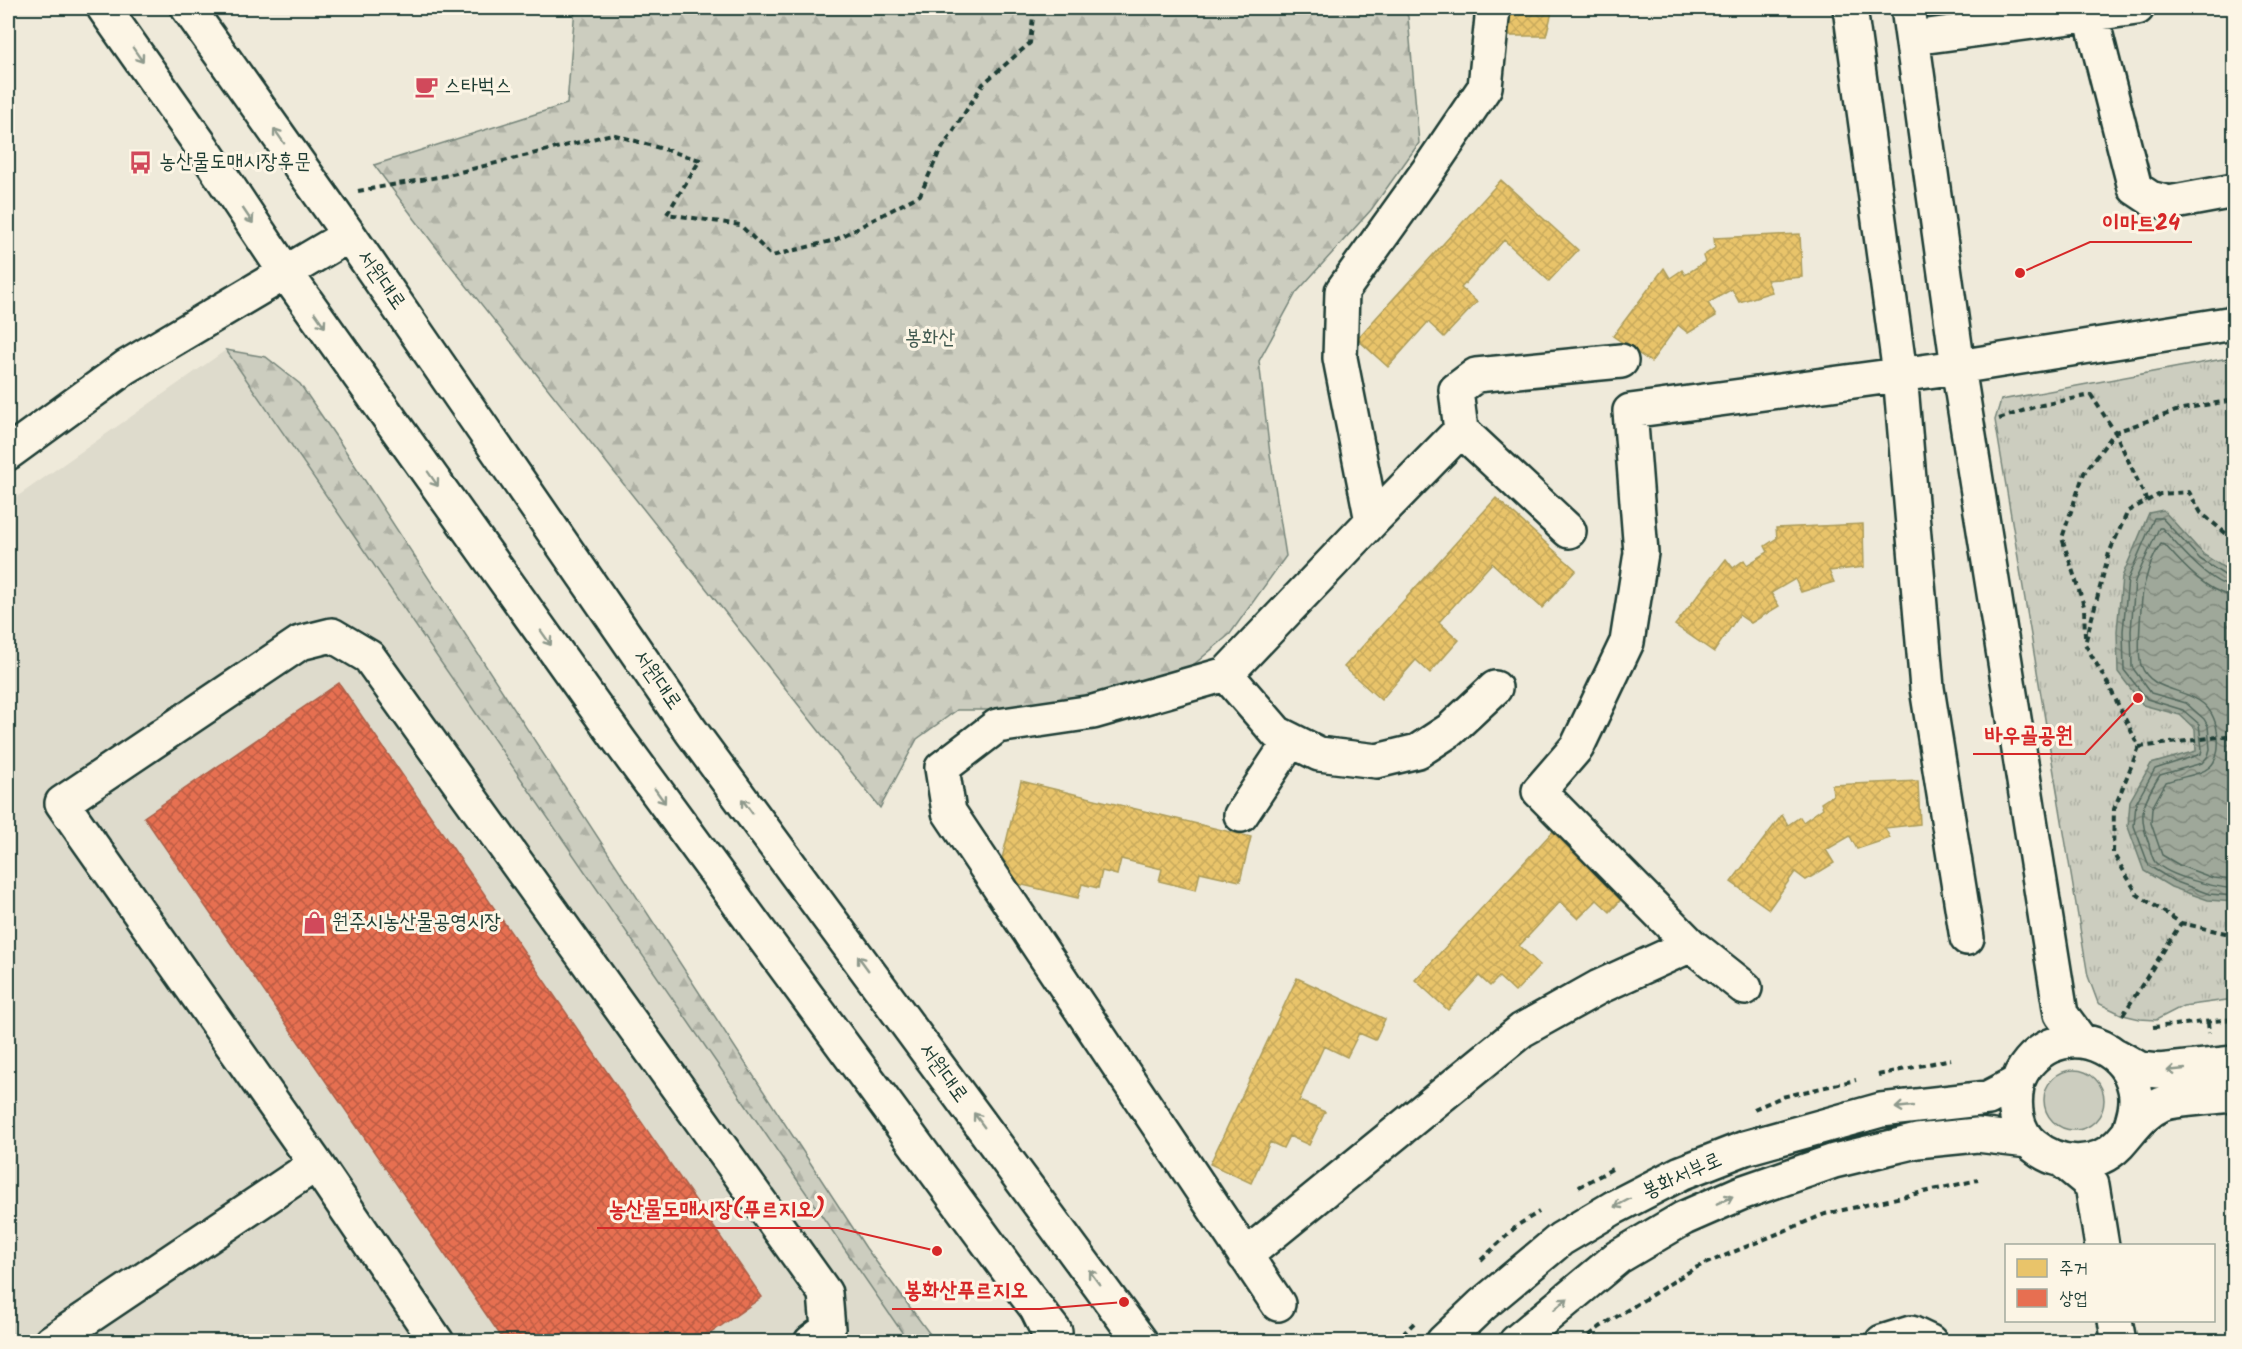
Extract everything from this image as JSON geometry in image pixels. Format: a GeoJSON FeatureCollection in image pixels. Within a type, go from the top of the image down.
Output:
{"type":"FeatureCollection","features":[{"type":"Feature","properties":{"kind":"street"},"geometry":{"type":"LineString","coordinates":[[104,8],[202,147],[286,273],[621,743],[1062,1341]]}},
{"type":"Feature","properties":{"kind":"street","name":"서원대로"},"geometry":{"type":"LineString","coordinates":[[188,8],[327,203],[692,731],[1142,1341]]}},
{"type":"Feature","properties":{"kind":"street"},"geometry":{"type":"LineString","coordinates":[[1372,521],[1340,358],[1342,291],[1485,87],[1493,8]]}},
{"type":"Feature","properties":{"kind":"street"},"geometry":{"type":"LineString","coordinates":[[1850,8],[1900,374],[1927,688],[1967,938]]}},
{"type":"Feature","properties":{"kind":"street"},"geometry":{"type":"LineString","coordinates":[[2081,1041],[2061,1014],[1958,367],[1910,23],[2137,8]]}},
{"type":"Feature","properties":{"kind":"street"},"geometry":{"type":"LineString","coordinates":[[2089,11],[2135,188],[2150,198],[2169,204],[2235,191]]}},
{"type":"Feature","properties":{"kind":"street"},"geometry":{"type":"LineString","coordinates":[[8,453],[126,367],[349,235]]}},
{"type":"Feature","properties":{"kind":"street"},"geometry":{"type":"LineString","coordinates":[[1745,988],[1691,945],[1539,791],[1577,747],[1627,642],[1641,553],[1630,411],[1958,367],[2235,323]]}},
{"type":"Feature","properties":{"kind":"street"},"geometry":{"type":"LineString","coordinates":[[1569,531],[1461,430],[1456,390],[1476,375],[1621,361]]}},
{"type":"Feature","properties":{"kind":"street"},"geometry":{"type":"LineString","coordinates":[[1278,1304],[949,812],[942,768],[997,726],[1094,712],[1226,674],[1461,430]]}},
{"type":"Feature","properties":{"kind":"street"},"geometry":{"type":"LineString","coordinates":[[437,1341],[316,1164],[62,803],[300,643],[332,635],[369,657],[825,1293],[828,1329],[811,1341]]}},
{"type":"Feature","properties":{"kind":"street"},"geometry":{"type":"LineString","coordinates":[[1226,674],[1277,733],[1319,754],[1377,760],[1418,751],[1450,730],[1495,688]]}},
{"type":"Feature","properties":{"kind":"street"},"geometry":{"type":"LineString","coordinates":[[1241,815],[1291,740]]}},
{"type":"Feature","properties":{"kind":"street"},"geometry":{"type":"LineString","coordinates":[[1245,1256],[1522,1030],[1599,987],[1691,945]]}},
{"type":"Feature","properties":{"kind":"street"},"geometry":{"type":"LineString","coordinates":[[2042,1050],[2061,1014]]}},
{"type":"Feature","properties":{"kind":"street"},"geometry":{"type":"LineString","coordinates":[[2235,1063],[2159,1071],[2140,1069],[2101,1046],[2081,1041],[2060,1042],[2042,1050],[2027,1064],[2017,1083],[2014,1103],[2018,1123],[2028,1141],[2044,1154],[2063,1161],[2084,1162],[2103,1156],[2163,1104],[2235,1095]]}},
{"type":"Feature","properties":{"kind":"street"},"geometry":{"type":"LineString","coordinates":[[2092,1185],[2125,1137],[2136,1110],[2136,1090],[2130,1072],[2117,1056]]}},
{"type":"Feature","properties":{"kind":"street","name":"봉화서부로"},"geometry":{"type":"LineString","coordinates":[[1443,1341],[1561,1239],[1613,1208],[1681,1173],[1745,1148],[1881,1110],[1988,1098],[2017,1083]]}},
{"type":"Feature","properties":{"kind":"street","name":"봉화서부로"},"geometry":{"type":"LineString","coordinates":[[1516,1341],[1618,1257],[1684,1218],[1741,1193],[1834,1161],[1917,1141],[1977,1135],[2028,1141]]}},
{"type":"Feature","properties":{"kind":"street"},"geometry":{"type":"LineString","coordinates":[[2063,1161],[2092,1185],[2102,1244]]}},
{"type":"Feature","properties":{"kind":"street"},"geometry":{"type":"LineString","coordinates":[[51,1341],[316,1164]]}},
{"type":"Feature","properties":{"kind":"street"},"geometry":{"type":"LineString","coordinates":[[1037,1309],[1053,1341]]}},
{"type":"Feature","properties":{"kind":"street"},"geometry":{"type":"LineString","coordinates":[[2115,1322],[2119,1341]]}},
{"type":"Feature","properties":{"kind":"street"},"geometry":{"type":"LineString","coordinates":[[1882,1341],[1911,1333],[1930,1341]]}},
{"type":"Feature","properties":{"kind":"path"},"geometry":{"type":"LineString","coordinates":[[327,203],[358,190],[444,176],[612,134],[700,160],[667,214],[740,225],[772,256],[835,240],[920,195],[938,155],[983,84],[1030,43],[1034,8]]}},
{"type":"Feature","properties":{"kind":"path"},"geometry":{"type":"LineString","coordinates":[[1995,420],[2037,406],[2091,395],[2115,432],[2147,501]]}},
{"type":"Feature","properties":{"kind":"path"},"geometry":{"type":"LineString","coordinates":[[2235,400],[2182,409],[2115,432],[2084,473],[2062,538],[2084,606],[2085,644],[2139,747],[2114,809],[2113,853],[2138,895],[2181,923],[2235,935]]}},
{"type":"Feature","properties":{"kind":"path"},"geometry":{"type":"LineString","coordinates":[[2085,644],[2109,553],[2128,511],[2160,494],[2189,492],[2201,513],[2235,540]]}},
{"type":"Feature","properties":{"kind":"path"},"geometry":{"type":"LineString","coordinates":[[2139,747],[2235,735]]}},
{"type":"Feature","properties":{"kind":"path"},"geometry":{"type":"LineString","coordinates":[[2123,1015],[2181,923]]}},
{"type":"Feature","properties":{"kind":"path"},"geometry":{"type":"LineString","coordinates":[[2153,1028],[2235,1019]]}},
{"type":"Feature","properties":{"kind":"path"},"geometry":{"type":"LineString","coordinates":[[1581,1341],[1695,1268],[1825,1214],[1978,1180]]}},
{"type":"Feature","properties":{"kind":"shaded area","name":"원주시농산물공영시장"},"geometry":{"type":"Polygon","coordinates":[[[226,350],[908,1341],[8,1341],[8,503],[226,350]]]}},
{"type":"Feature","properties":{"kind":"green space","name":"봉화산"},"geometry":{"type":"Polygon","coordinates":[[[575,8],[1403,8],[1408,17],[1419,143],[1371,210],[1296,293],[1259,361],[1270,454],[1286,556],[1230,634],[1186,671],[1100,694],[1003,710],[957,710],[917,739],[880,808],[432,242],[374,165],[567,104],[575,8]]]}},
{"type":"Feature","properties":{"kind":"green space"},"geometry":{"type":"Polygon","coordinates":[[[226,350],[266,357],[300,384],[866,1248],[935,1341],[908,1341],[226,350]]]}},
{"type":"Feature","properties":{"kind":"green space"},"geometry":{"type":"Polygon","coordinates":[[[2234,357],[2234,999],[2183,1006],[2156,1020],[2140,1019],[2123,1015],[2098,1003],[2088,976],[1995,420],[2001,400],[2234,357]]]}},
{"type":"Feature","properties":{"kind":"green space"},"geometry":{"type":"Polygon","coordinates":[[[2068,1070],[2080,1070],[2091,1075],[2099,1083],[2104,1100],[2102,1112],[2091,1125],[2080,1130],[2068,1130],[2057,1125],[2049,1117],[2044,1106],[2044,1094],[2049,1083],[2057,1075],[2068,1070]]]}},
{"type":"Feature","properties":{"kind":"water"},"geometry":{"type":"Polygon","coordinates":[[[2163,510],[2204,555],[2234,574],[2234,902],[2208,900],[2171,887],[2144,871],[2128,827],[2130,801],[2151,764],[2196,751],[2195,729],[2180,715],[2143,705],[2118,672],[2117,631],[2122,577],[2149,513],[2163,510]]]}},
{"type":"Feature","properties":{"kind":"building: 주거"},"geometry":{"type":"Polygon","coordinates":[[[1511,8],[1553,8],[1546,36],[1503,36],[1511,8]]]}},
{"type":"Feature","properties":{"kind":"building: 주거"},"geometry":{"type":"Polygon","coordinates":[[[1501,180],[1578,250],[1549,281],[1504,240],[1461,288],[1477,302],[1444,337],[1428,322],[1388,367],[1357,339],[1501,180]]]}},
{"type":"Feature","properties":{"kind":"building: 주거"},"geometry":{"type":"Polygon","coordinates":[[[1800,234],[1802,277],[1767,280],[1772,292],[1739,302],[1732,289],[1708,303],[1716,316],[1688,333],[1678,325],[1651,362],[1613,336],[1664,268],[1670,278],[1682,270],[1685,275],[1705,262],[1703,256],[1715,248],[1714,238],[1800,234]]]}},
{"type":"Feature","properties":{"kind":"building: 주거"},"geometry":{"type":"Polygon","coordinates":[[[1496,498],[1576,570],[1542,608],[1492,563],[1439,622],[1459,640],[1430,673],[1416,660],[1381,700],[1344,667],[1496,498]]]}},
{"type":"Feature","properties":{"kind":"building: 주거"},"geometry":{"type":"Polygon","coordinates":[[[1863,524],[1864,567],[1829,571],[1834,582],[1801,592],[1795,579],[1771,593],[1779,606],[1751,623],[1739,615],[1714,652],[1675,625],[1726,559],[1733,568],[1744,560],[1747,565],[1768,552],[1765,546],[1777,538],[1776,528],[1863,524]]]}},
{"type":"Feature","properties":{"kind":"building: 주거"},"geometry":{"type":"Polygon","coordinates":[[[1021,781],[1251,837],[1240,881],[1200,872],[1196,890],[1159,881],[1162,869],[1121,859],[1117,875],[1102,871],[1098,888],[1082,884],[1078,898],[997,879],[1021,781]]]}},
{"type":"Feature","properties":{"kind":"building: 주거"},"geometry":{"type":"Polygon","coordinates":[[[1918,781],[1920,824],[1885,828],[1890,838],[1857,849],[1850,836],[1826,850],[1834,863],[1806,880],[1795,872],[1769,909],[1731,882],[1782,815],[1788,825],[1800,817],[1803,822],[1823,808],[1821,803],[1833,795],[1832,785],[1918,781]]]}},
{"type":"Feature","properties":{"kind":"building: 주거"},"geometry":{"type":"Polygon","coordinates":[[[1555,829],[1626,894],[1610,912],[1597,900],[1578,919],[1560,902],[1519,946],[1540,965],[1515,992],[1499,977],[1490,986],[1479,976],[1448,1010],[1415,980],[1555,829]]]}},
{"type":"Feature","properties":{"kind":"building: 주거"},"geometry":{"type":"Polygon","coordinates":[[[1297,978],[1385,1019],[1375,1040],[1359,1033],[1347,1057],[1324,1046],[1299,1101],[1325,1112],[1309,1145],[1289,1136],[1283,1148],[1270,1142],[1251,1183],[1210,1164],[1297,978]]]}},
{"type":"Feature","properties":{"kind":"building: 상업"},"geometry":{"type":"Polygon","coordinates":[[[339,683],[762,1297],[698,1342],[505,1342],[144,817],[339,683]]]}},
{"type":"Feature","properties":{"kind":"place","name":"스타벅스"},"geometry":{"type":"Point","coordinates":[426,86]}},
{"type":"Feature","properties":{"kind":"place","name":"농산물도매시장후문"},"geometry":{"type":"Point","coordinates":[141,162]}},
{"type":"Feature","properties":{"kind":"place","name":"이마트24"},"geometry":{"type":"Point","coordinates":[2020,273]}},
{"type":"Feature","properties":{"kind":"place","name":"바우골공원"},"geometry":{"type":"Point","coordinates":[2138,698]}},
{"type":"Feature","properties":{"kind":"place","name":"원주시농산물공영시장"},"geometry":{"type":"Point","coordinates":[314,922]}},
{"type":"Feature","properties":{"kind":"place","name":"농산물도매시장(푸르지오)"},"geometry":{"type":"Point","coordinates":[937,1251]}},
{"type":"Feature","properties":{"kind":"place","name":"봉화산푸르지오"},"geometry":{"type":"Point","coordinates":[1124,1302]}}]}
